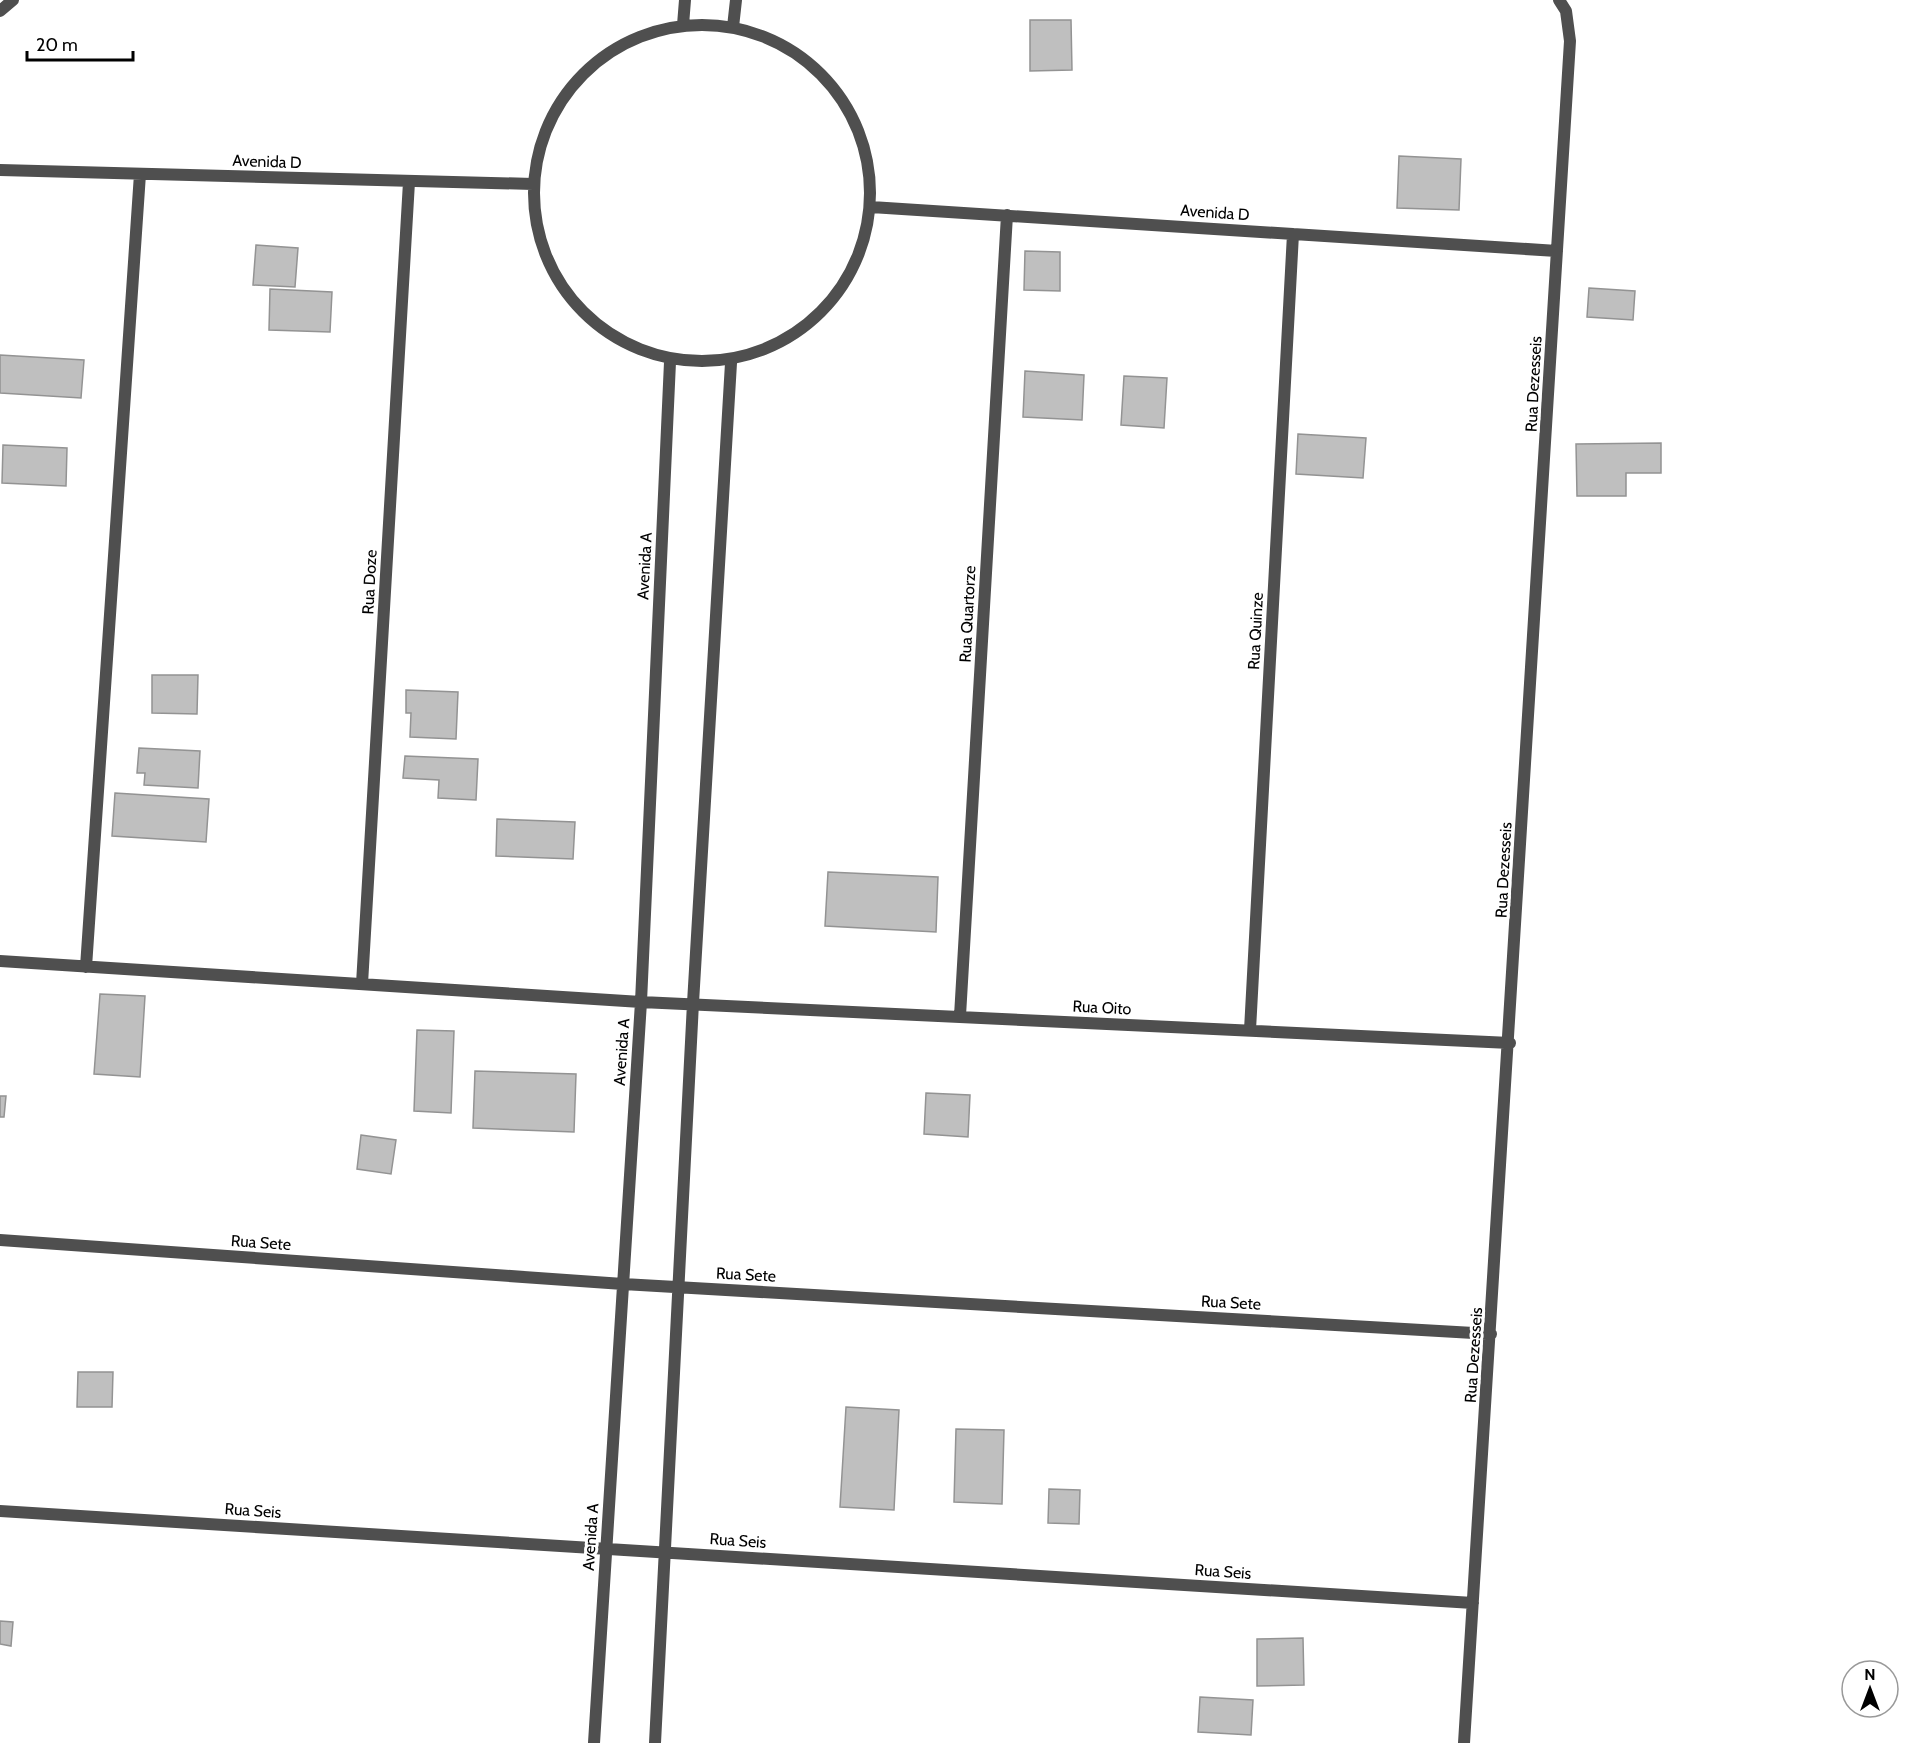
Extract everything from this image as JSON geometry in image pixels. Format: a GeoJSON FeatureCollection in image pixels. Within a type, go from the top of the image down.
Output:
{"type":"FeatureCollection","features":[{"type":"Feature","properties":{"kind":"street"},"geometry":{"type":"LineString","coordinates":[[0,11],[13,0]]}},
{"type":"Feature","properties":{"kind":"street"},"geometry":{"type":"LineString","coordinates":[[683,25],[686,0]]}},
{"type":"Feature","properties":{"kind":"street"},"geometry":{"type":"LineString","coordinates":[[734,27],[736,0]]}},
{"type":"Feature","properties":{"kind":"street","name":"Rua Dezesseis"},"geometry":{"type":"LineString","coordinates":[[1464,1743],[1510,1043],[1570,41],[1566,11],[1559,0]]}},
{"type":"Feature","properties":{"kind":"street"},"geometry":{"type":"LineString","coordinates":[[683,25],[734,27],[782,44],[808,61],[837,90],[858,126],[870,165],[871,207],[860,252],[837,294],[804,327],[731,363],[669,362],[608,333],[567,294],[540,242],[532,184],[542,138],[563,95],[596,61],[637,37],[683,25]]}},
{"type":"Feature","properties":{"kind":"street","name":"Avenida D"},"geometry":{"type":"LineString","coordinates":[[0,170],[532,184]]}},
{"type":"Feature","properties":{"kind":"street"},"geometry":{"type":"LineString","coordinates":[[87,967],[140,174]]}},
{"type":"Feature","properties":{"kind":"street","name":"Rua Doze"},"geometry":{"type":"LineString","coordinates":[[362,984],[409,182]]}},
{"type":"Feature","properties":{"kind":"street","name":"Avenida D"},"geometry":{"type":"LineString","coordinates":[[871,207],[1557,251]]}},
{"type":"Feature","properties":{"kind":"street","name":"Rua Quartorze"},"geometry":{"type":"LineString","coordinates":[[960,1016],[1007,215]]}},
{"type":"Feature","properties":{"kind":"street","name":"Rua Quinze"},"geometry":{"type":"LineString","coordinates":[[1250,1030],[1293,234]]}},
{"type":"Feature","properties":{"kind":"street","name":"Avenida A"},"geometry":{"type":"LineString","coordinates":[[594,1743],[641,1002],[669,362]]}},
{"type":"Feature","properties":{"kind":"street"},"geometry":{"type":"LineString","coordinates":[[655,1743],[693,1003],[731,363]]}},
{"type":"Feature","properties":{"kind":"street","name":"Rua Oito"},"geometry":{"type":"LineString","coordinates":[[0,961],[641,1002],[1510,1043]]}},
{"type":"Feature","properties":{"kind":"street","name":"Rua Sete"},"geometry":{"type":"LineString","coordinates":[[0,1240],[623,1284],[1491,1334]]}},
{"type":"Feature","properties":{"kind":"street","name":"Rua Seis"},"geometry":{"type":"LineString","coordinates":[[0,1511],[1473,1603]]}},
{"type":"Feature","properties":{"kind":"building"},"geometry":{"type":"Polygon","coordinates":[[[1030,20],[1071,20],[1072,70],[1030,71],[1030,20]]]}},
{"type":"Feature","properties":{"kind":"building"},"geometry":{"type":"Polygon","coordinates":[[[1399,156],[1461,159],[1459,210],[1397,208],[1399,156]]]}},
{"type":"Feature","properties":{"kind":"building"},"geometry":{"type":"Polygon","coordinates":[[[256,245],[298,248],[295,287],[253,285],[256,245]]]}},
{"type":"Feature","properties":{"kind":"building"},"geometry":{"type":"Polygon","coordinates":[[[1025,251],[1060,252],[1060,291],[1024,290],[1025,251]]]}},
{"type":"Feature","properties":{"kind":"building"},"geometry":{"type":"Polygon","coordinates":[[[1589,288],[1635,291],[1633,320],[1587,317],[1589,288]]]}},
{"type":"Feature","properties":{"kind":"building"},"geometry":{"type":"Polygon","coordinates":[[[270,289],[332,292],[330,332],[269,330],[270,289]]]}},
{"type":"Feature","properties":{"kind":"building"},"geometry":{"type":"Polygon","coordinates":[[[0,355],[84,360],[81,398],[0,393],[0,355]]]}},
{"type":"Feature","properties":{"kind":"building"},"geometry":{"type":"Polygon","coordinates":[[[1025,371],[1084,375],[1082,420],[1023,417],[1025,371]]]}},
{"type":"Feature","properties":{"kind":"building"},"geometry":{"type":"Polygon","coordinates":[[[1124,376],[1167,378],[1164,428],[1121,425],[1124,376]]]}},
{"type":"Feature","properties":{"kind":"building"},"geometry":{"type":"Polygon","coordinates":[[[1298,434],[1366,438],[1363,478],[1296,474],[1298,434]]]}},
{"type":"Feature","properties":{"kind":"building"},"geometry":{"type":"Polygon","coordinates":[[[1661,443],[1661,473],[1626,473],[1626,496],[1577,496],[1576,444],[1661,443]]]}},
{"type":"Feature","properties":{"kind":"building"},"geometry":{"type":"Polygon","coordinates":[[[3,445],[67,448],[66,486],[2,483],[3,445]]]}},
{"type":"Feature","properties":{"kind":"building"},"geometry":{"type":"Polygon","coordinates":[[[152,675],[198,675],[197,714],[152,713],[152,675]]]}},
{"type":"Feature","properties":{"kind":"building"},"geometry":{"type":"Polygon","coordinates":[[[406,690],[458,692],[456,739],[410,737],[411,713],[406,713],[406,690]]]}},
{"type":"Feature","properties":{"kind":"building"},"geometry":{"type":"Polygon","coordinates":[[[139,748],[200,751],[198,788],[144,785],[145,773],[137,773],[139,748]]]}},
{"type":"Feature","properties":{"kind":"building"},"geometry":{"type":"Polygon","coordinates":[[[405,756],[478,759],[476,800],[438,798],[439,780],[403,778],[405,756]]]}},
{"type":"Feature","properties":{"kind":"building"},"geometry":{"type":"Polygon","coordinates":[[[115,793],[209,799],[206,842],[112,836],[115,793]]]}},
{"type":"Feature","properties":{"kind":"building"},"geometry":{"type":"Polygon","coordinates":[[[497,819],[575,822],[573,859],[496,856],[497,819]]]}},
{"type":"Feature","properties":{"kind":"building"},"geometry":{"type":"Polygon","coordinates":[[[828,872],[938,877],[936,932],[825,926],[828,872]]]}},
{"type":"Feature","properties":{"kind":"building"},"geometry":{"type":"Polygon","coordinates":[[[100,994],[145,996],[140,1077],[94,1074],[100,994]]]}},
{"type":"Feature","properties":{"kind":"building"},"geometry":{"type":"Polygon","coordinates":[[[417,1030],[454,1031],[451,1113],[414,1111],[417,1030]]]}},
{"type":"Feature","properties":{"kind":"building"},"geometry":{"type":"Polygon","coordinates":[[[475,1071],[576,1074],[574,1132],[473,1128],[475,1071]]]}},
{"type":"Feature","properties":{"kind":"building"},"geometry":{"type":"Polygon","coordinates":[[[926,1093],[970,1095],[968,1137],[924,1134],[926,1093]]]}},
{"type":"Feature","properties":{"kind":"building"},"geometry":{"type":"Polygon","coordinates":[[[0,1096],[6,1096],[4,1117],[0,1117],[0,1096]]]}},
{"type":"Feature","properties":{"kind":"building"},"geometry":{"type":"Polygon","coordinates":[[[361,1135],[396,1140],[391,1174],[357,1169],[361,1135]]]}},
{"type":"Feature","properties":{"kind":"building"},"geometry":{"type":"Polygon","coordinates":[[[78,1372],[113,1372],[112,1407],[77,1407],[78,1372]]]}},
{"type":"Feature","properties":{"kind":"building"},"geometry":{"type":"Polygon","coordinates":[[[846,1407],[899,1410],[894,1510],[840,1507],[846,1407]]]}},
{"type":"Feature","properties":{"kind":"building"},"geometry":{"type":"Polygon","coordinates":[[[956,1429],[1004,1430],[1002,1504],[954,1502],[956,1429]]]}},
{"type":"Feature","properties":{"kind":"building"},"geometry":{"type":"Polygon","coordinates":[[[1049,1489],[1080,1490],[1079,1524],[1048,1523],[1049,1489]]]}},
{"type":"Feature","properties":{"kind":"building"},"geometry":{"type":"Polygon","coordinates":[[[0,1621],[13,1622],[11,1646],[0,1644],[0,1621]]]}},
{"type":"Feature","properties":{"kind":"building"},"geometry":{"type":"Polygon","coordinates":[[[1303,1638],[1304,1685],[1257,1686],[1257,1639],[1303,1638]]]}},
{"type":"Feature","properties":{"kind":"building"},"geometry":{"type":"Polygon","coordinates":[[[1200,1697],[1253,1700],[1251,1735],[1198,1732],[1200,1697]]]}}]}
